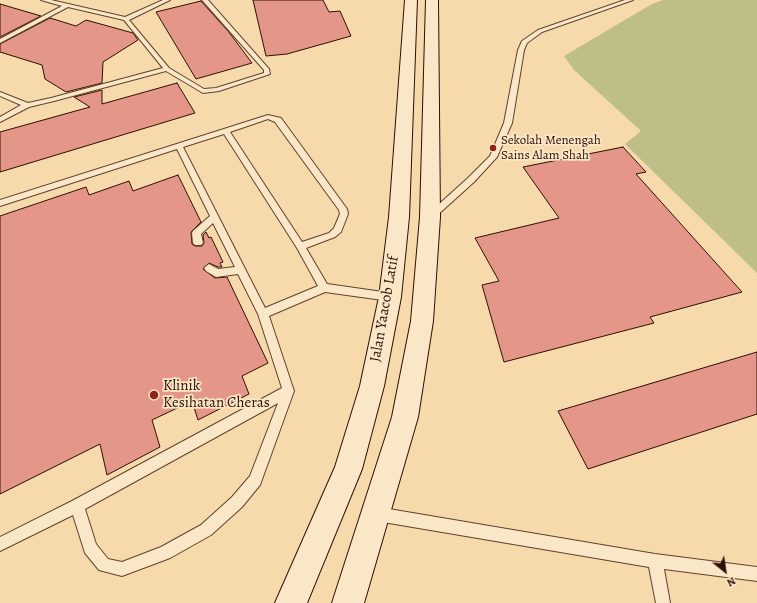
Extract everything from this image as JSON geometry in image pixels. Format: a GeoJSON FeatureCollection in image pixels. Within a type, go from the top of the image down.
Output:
{"type":"FeatureCollection","features":[{"type":"Feature","properties":{"kind":"main road","name":"Jalan Yaacob Latif"},"geometry":{"type":"LineString","coordinates":[[292,603],[348,469],[372,386],[390,297],[400,217],[411,0]]}},
{"type":"Feature","properties":{"kind":"main road"},"geometry":{"type":"LineString","coordinates":[[348,603],[405,418],[422,321],[430,217],[432,0]]}},
{"type":"Feature","properties":{"kind":"lane"},"geometry":{"type":"LineString","coordinates":[[44,0],[126,19],[167,69],[202,91],[216,90],[267,74],[267,70],[205,0]]}},
{"type":"Feature","properties":{"kind":"lane"},"geometry":{"type":"LineString","coordinates":[[126,19],[167,0]]}},
{"type":"Feature","properties":{"kind":"lane"},"geometry":{"type":"LineString","coordinates":[[430,217],[494,158],[508,123],[520,50],[524,42],[540,31],[630,0]]}},
{"type":"Feature","properties":{"kind":"lane"},"geometry":{"type":"LineString","coordinates":[[0,41],[67,5]]}},
{"type":"Feature","properties":{"kind":"lane"},"geometry":{"type":"LineString","coordinates":[[0,120],[27,105],[52,100],[167,69]]}},
{"type":"Feature","properties":{"kind":"lane"},"geometry":{"type":"LineString","coordinates":[[0,94],[27,105]]}},
{"type":"Feature","properties":{"kind":"lane"},"geometry":{"type":"LineString","coordinates":[[0,203],[268,117],[278,120],[343,209],[344,214],[338,230],[332,235],[300,246]]}},
{"type":"Feature","properties":{"kind":"lane"},"geometry":{"type":"LineString","coordinates":[[226,131],[300,246],[324,288]]}},
{"type":"Feature","properties":{"kind":"lane"},"geometry":{"type":"LineString","coordinates":[[77,506],[90,548],[104,565],[122,569],[165,553],[206,530],[236,502],[255,480],[288,391],[263,314],[239,270],[179,146]]}},
{"type":"Feature","properties":{"kind":"lane"},"geometry":{"type":"LineString","coordinates":[[198,242],[196,233],[214,218]]}},
{"type":"Feature","properties":{"kind":"lane"},"geometry":{"type":"LineString","coordinates":[[209,268],[216,274],[239,270]]}},
{"type":"Feature","properties":{"kind":"lane"},"geometry":{"type":"LineString","coordinates":[[263,314],[324,288],[390,297]]}},
{"type":"Feature","properties":{"kind":"lane"},"geometry":{"type":"LineString","coordinates":[[0,544],[77,506],[288,391]]}},
{"type":"Feature","properties":{"kind":"lane"},"geometry":{"type":"LineString","coordinates":[[376,514],[655,561],[757,574]]}},
{"type":"Feature","properties":{"kind":"lane"},"geometry":{"type":"LineString","coordinates":[[655,561],[663,603]]}},
{"type":"Feature","properties":{"kind":"green space"},"geometry":{"type":"Polygon","coordinates":[[[663,0],[757,0],[757,273],[625,144],[641,131],[574,70],[564,56],[652,4],[663,0]]]}},
{"type":"Feature","properties":{"kind":"building"},"geometry":{"type":"Polygon","coordinates":[[[253,0],[323,0],[329,12],[340,11],[351,36],[287,54],[266,56],[253,0]]]}},
{"type":"Feature","properties":{"kind":"building"},"geometry":{"type":"Polygon","coordinates":[[[201,1],[228,31],[252,63],[196,79],[156,12],[201,1]]]}},
{"type":"Feature","properties":{"kind":"building"},"geometry":{"type":"Polygon","coordinates":[[[0,4],[41,16],[0,37],[0,4]]]}},
{"type":"Feature","properties":{"kind":"building"},"geometry":{"type":"Polygon","coordinates":[[[50,18],[76,26],[86,20],[133,33],[138,40],[103,62],[102,83],[66,92],[45,79],[42,65],[0,52],[0,44],[50,18]]]}},
{"type":"Feature","properties":{"kind":"building"},"geometry":{"type":"Polygon","coordinates":[[[177,83],[195,113],[0,172],[0,132],[90,107],[74,97],[102,90],[102,104],[177,83]]]}},
{"type":"Feature","properties":{"kind":"building"},"geometry":{"type":"Polygon","coordinates":[[[623,147],[646,172],[636,174],[742,292],[650,317],[654,323],[504,362],[482,285],[499,281],[475,238],[559,218],[523,167],[623,147]]]}},
{"type":"Feature","properties":{"kind":"building"},"geometry":{"type":"Polygon","coordinates":[[[178,175],[201,222],[191,232],[192,244],[195,246],[202,246],[204,243],[203,235],[206,232],[209,238],[211,237],[223,262],[220,263],[222,267],[209,263],[203,269],[215,278],[227,277],[268,363],[242,376],[249,394],[198,420],[192,401],[152,420],[160,447],[107,475],[100,444],[0,494],[0,216],[86,187],[89,195],[129,181],[133,191],[178,175]]]}},
{"type":"Feature","properties":{"kind":"building"},"geometry":{"type":"Polygon","coordinates":[[[757,352],[757,414],[588,469],[558,411],[757,352]]]}},
{"type":"Feature","properties":{"kind":"place","name":"Sekolah Menengah Sains Alam Shah"},"geometry":{"type":"Point","coordinates":[493,148]}},
{"type":"Feature","properties":{"kind":"place","name":"Klinik Kesihatan Cheras"},"geometry":{"type":"Point","coordinates":[154,395]}}]}
